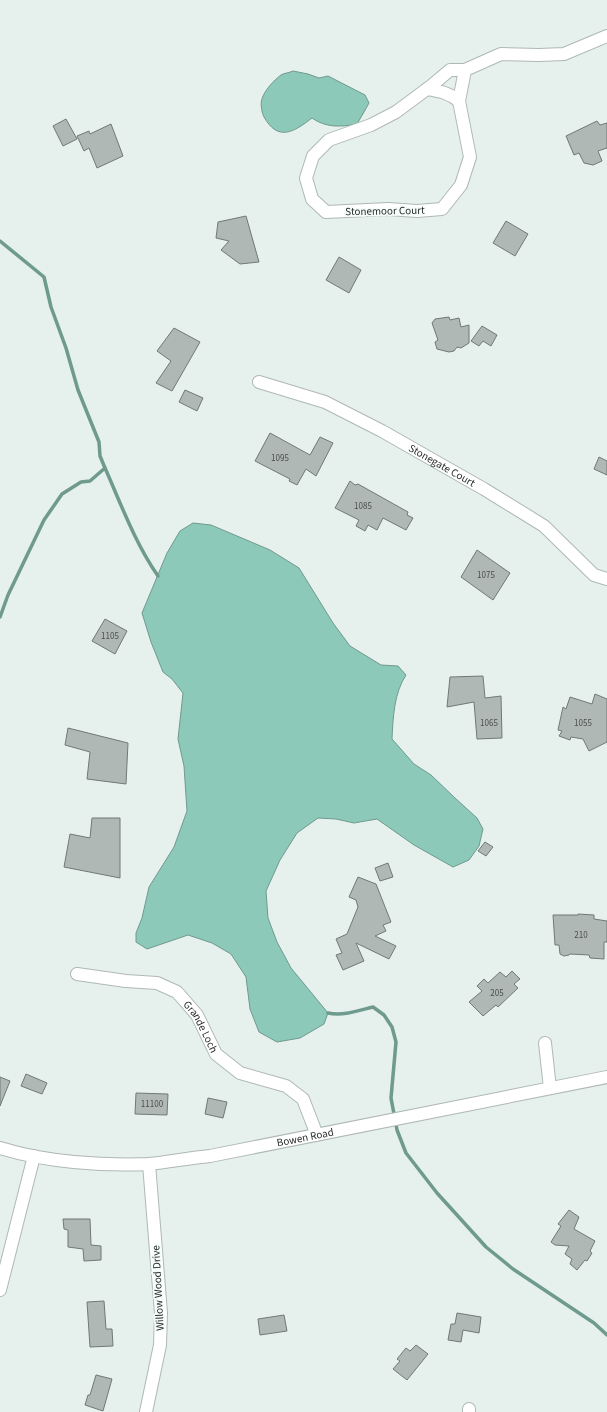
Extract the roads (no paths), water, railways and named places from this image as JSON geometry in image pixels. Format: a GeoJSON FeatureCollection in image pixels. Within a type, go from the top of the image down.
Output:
{"type":"FeatureCollection","features":[{"type":"Feature","properties":{"kind":"street","name":"Stonemoor Court"},"geometry":{"type":"LineString","coordinates":[[465,70],[459,101],[470,157],[461,185],[442,210],[417,212],[388,209],[326,212],[312,199],[306,178],[313,156],[329,140],[371,125],[396,112],[450,70],[465,70],[502,54],[564,54],[607,36]]}},
{"type":"Feature","properties":{"kind":"street"},"geometry":{"type":"LineString","coordinates":[[427,89],[450,94],[459,101]]}},
{"type":"Feature","properties":{"kind":"street","name":"Stonegate Court"},"geometry":{"type":"LineString","coordinates":[[259,382],[325,402],[382,431],[544,526],[594,575],[607,579]]}},
{"type":"Feature","properties":{"kind":"street","name":"Grande Loch"},"geometry":{"type":"LineString","coordinates":[[77,974],[126,981],[157,983],[177,992],[197,1015],[216,1054],[240,1073],[286,1086],[303,1098],[316,1130],[316,1135]]}},
{"type":"Feature","properties":{"kind":"street"},"geometry":{"type":"LineString","coordinates":[[545,1043],[550,1088]]}},
{"type":"Feature","properties":{"kind":"street","name":"Bowen Road"},"geometry":{"type":"LineString","coordinates":[[0,1148],[34,1156],[91,1163],[149,1164],[210,1156],[607,1077]]}},
{"type":"Feature","properties":{"kind":"street"},"geometry":{"type":"LineString","coordinates":[[0,1290],[34,1156]]}},
{"type":"Feature","properties":{"kind":"street","name":"Willow Wood Drive"},"geometry":{"type":"LineString","coordinates":[[146,1412],[160,1345],[161,1313],[149,1164]]}},
{"type":"Feature","properties":{"kind":"waterway"},"geometry":{"type":"LineString","coordinates":[[0,241],[44,277],[51,307],[66,348],[78,390],[99,442],[100,456],[135,537],[158,576]]}},
{"type":"Feature","properties":{"kind":"waterway"},"geometry":{"type":"LineString","coordinates":[[0,617],[8,595],[44,520],[62,494],[81,482],[90,481],[105,468]]}},
{"type":"Feature","properties":{"kind":"waterway"},"geometry":{"type":"LineString","coordinates":[[328,1013],[345,1013],[373,1007],[384,1015],[392,1027],[396,1042],[391,1098],[397,1130],[406,1153],[437,1193],[486,1247],[513,1269],[594,1323],[607,1335]]}}]}
